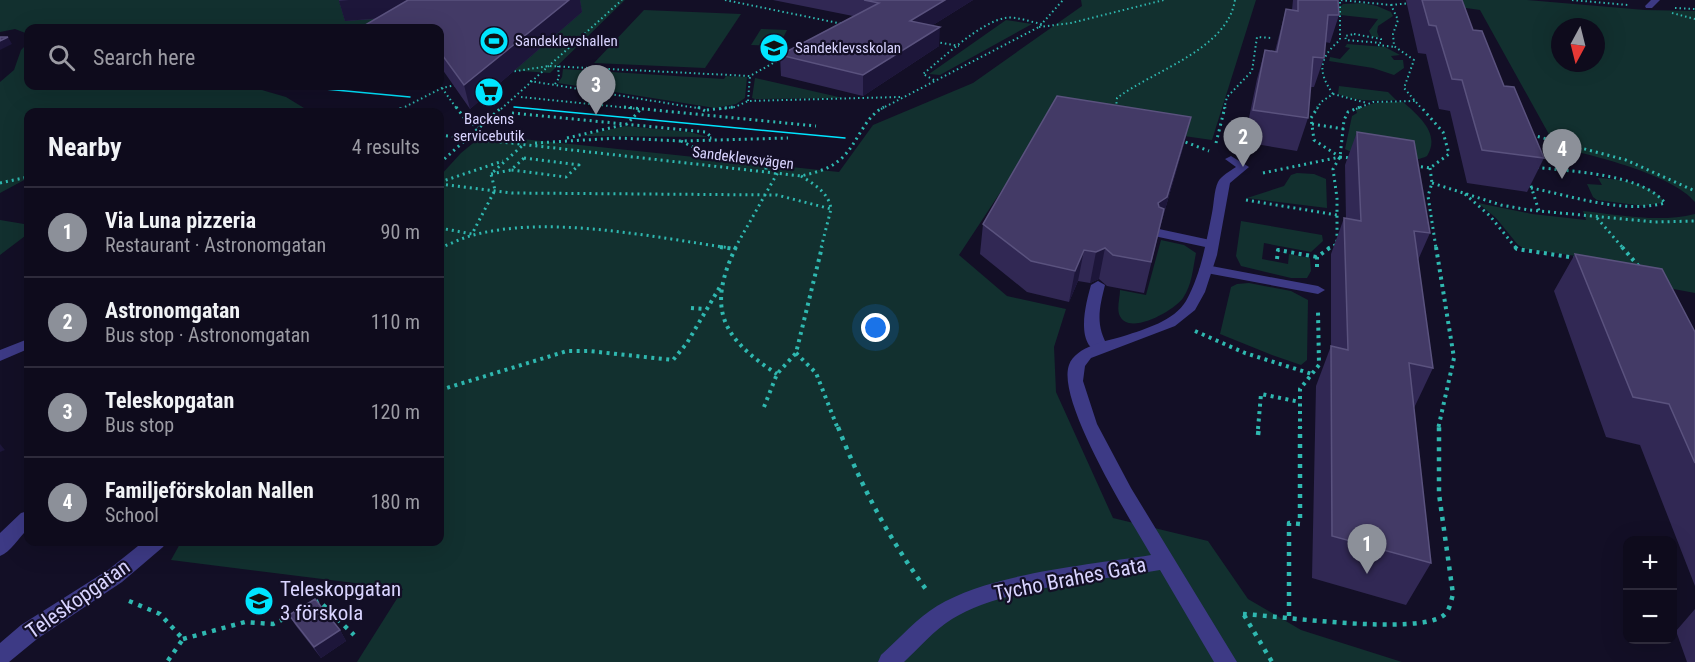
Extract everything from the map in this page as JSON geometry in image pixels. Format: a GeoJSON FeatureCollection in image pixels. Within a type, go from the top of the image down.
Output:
{"type":"FeatureCollection","features":[{"type":"Feature","properties":{"kind":"street"},"geometry":{"type":"LineString","coordinates":[[1226,662],[1123,491],[1089,424],[1075,381],[1077,364],[1086,355],[1175,320],[1193,304],[1203,283],[1224,182],[1243,167],[1231,159]]}},
{"type":"Feature","properties":{"kind":"street"},"geometry":{"type":"LineString","coordinates":[[1158,233],[1210,244]]}},
{"type":"Feature","properties":{"kind":"street"},"geometry":{"type":"LineString","coordinates":[[1206,269],[1318,290]]}},
{"type":"Feature","properties":{"kind":"street"},"geometry":{"type":"LineString","coordinates":[[1098,285],[1089,324],[1091,334],[1101,348]]}},
{"type":"Feature","properties":{"kind":"street"},"geometry":{"type":"LineString","coordinates":[[0,356],[24,346]]}},
{"type":"Feature","properties":{"kind":"street"},"geometry":{"type":"LineString","coordinates":[[0,548],[9,535],[24,522]]}},
{"type":"Feature","properties":{"kind":"street","name":"Teleskopgatan"},"geometry":{"type":"LineString","coordinates":[[0,656],[29,632],[115,576],[151,546]]}},
{"type":"Feature","properties":{"kind":"street","name":"Tycho Brahes Gata"},"geometry":{"type":"LineString","coordinates":[[889,662],[943,613],[972,599],[1030,582],[1166,561]]}},
{"type":"Feature","properties":{"kind":"path"},"geometry":{"type":"LineString","coordinates":[[444,159],[621,0]]}},
{"type":"Feature","properties":{"kind":"path"},"geometry":{"type":"LineString","coordinates":[[725,0],[843,24],[833,30]]}},
{"type":"Feature","properties":{"kind":"path","name":"Sandeklevsvägen"},"geometry":{"type":"LineString","coordinates":[[444,135],[801,176],[834,165],[844,156],[865,122],[876,111],[1041,26],[1063,0]]}},
{"type":"Feature","properties":{"kind":"path"},"geometry":{"type":"LineString","coordinates":[[935,81],[923,74],[959,46],[1000,19],[1020,19],[1041,26],[1071,24],[1164,0]]}},
{"type":"Feature","properties":{"kind":"path"},"geometry":{"type":"LineString","coordinates":[[1118,112],[1115,105],[1117,98],[1128,88],[1204,47],[1231,17],[1235,0]]}},
{"type":"Feature","properties":{"kind":"path"},"geometry":{"type":"LineString","coordinates":[[1339,41],[1340,0],[1391,6],[1407,3],[1418,4]]}},
{"type":"Feature","properties":{"kind":"path"},"geometry":{"type":"LineString","coordinates":[[1572,0],[1653,2]]}},
{"type":"Feature","properties":{"kind":"path"},"geometry":{"type":"LineString","coordinates":[[1391,6],[1398,20],[1393,34],[1395,47]]}},
{"type":"Feature","properties":{"kind":"path"},"geometry":{"type":"LineString","coordinates":[[1354,34],[1367,36],[1381,39],[1381,42],[1346,40],[1346,36],[1354,34]]}},
{"type":"Feature","properties":{"kind":"path"},"geometry":{"type":"LineString","coordinates":[[1175,139],[1214,152],[1227,97],[1252,71],[1257,37],[1271,38]]}},
{"type":"Feature","properties":{"kind":"path"},"geometry":{"type":"LineString","coordinates":[[1367,104],[1333,94],[1324,78],[1323,61],[1326,52],[1339,41],[1395,47],[1414,60],[1404,88],[1443,132],[1449,154],[1430,168],[1407,165]]}},
{"type":"Feature","properties":{"kind":"path"},"geometry":{"type":"LineString","coordinates":[[936,42],[959,46]]}},
{"type":"Feature","properties":{"kind":"path"},"geometry":{"type":"LineString","coordinates":[[506,74],[558,66],[750,76],[781,58]]}},
{"type":"Feature","properties":{"kind":"path"},"geometry":{"type":"LineString","coordinates":[[554,85],[559,78],[558,66]]}},
{"type":"Feature","properties":{"kind":"path"},"geometry":{"type":"LineString","coordinates":[[748,100],[750,76]]}},
{"type":"Feature","properties":{"kind":"path"},"geometry":{"type":"LineString","coordinates":[[529,81],[695,106],[707,110],[735,107],[748,100],[901,97]]}},
{"type":"Feature","properties":{"kind":"path"},"geometry":{"type":"LineString","coordinates":[[444,88],[463,83]]}},
{"type":"Feature","properties":{"kind":"path"},"geometry":{"type":"LineString","coordinates":[[402,108],[438,90]]}},
{"type":"Feature","properties":{"kind":"path"},"geometry":{"type":"LineString","coordinates":[[444,90],[466,120],[478,127]]}},
{"type":"Feature","properties":{"kind":"path"},"geometry":{"type":"LineString","coordinates":[[1333,94],[1321,102],[1311,118],[1314,140],[1340,157]]}},
{"type":"Feature","properties":{"kind":"path"},"geometry":{"type":"LineString","coordinates":[[520,97],[816,126]]}},
{"type":"Feature","properties":{"kind":"path"},"geometry":{"type":"LineString","coordinates":[[1289,616],[1289,523],[1300,524],[1300,388],[1319,365],[1317,257],[1324,250],[1337,244],[1333,169],[1340,157],[1344,120],[1348,112],[1367,104],[1416,101]]}},
{"type":"Feature","properties":{"kind":"path"},"geometry":{"type":"LineString","coordinates":[[564,140],[627,124],[642,108]]}},
{"type":"Feature","properties":{"kind":"path"},"geometry":{"type":"LineString","coordinates":[[706,114],[707,110]]}},
{"type":"Feature","properties":{"kind":"path"},"geometry":{"type":"LineString","coordinates":[[512,113],[706,132],[712,138],[706,140]]}},
{"type":"Feature","properties":{"kind":"path"},"geometry":{"type":"LineString","coordinates":[[1312,124],[1344,129]]}},
{"type":"Feature","properties":{"kind":"path"},"geometry":{"type":"LineString","coordinates":[[1529,134],[1626,160],[1695,191]]}},
{"type":"Feature","properties":{"kind":"path"},"geometry":{"type":"LineString","coordinates":[[491,174],[525,144],[618,138],[681,141],[788,138]]}},
{"type":"Feature","properties":{"kind":"path"},"geometry":{"type":"LineString","coordinates":[[681,141],[701,151],[758,162],[766,167],[766,171]]}},
{"type":"Feature","properties":{"kind":"path"},"geometry":{"type":"LineString","coordinates":[[1235,175],[1277,171],[1340,157],[1351,158]]}},
{"type":"Feature","properties":{"kind":"path"},"geometry":{"type":"LineString","coordinates":[[491,174],[511,170],[566,177],[579,165],[524,159],[511,170]]}},
{"type":"Feature","properties":{"kind":"path"},"geometry":{"type":"LineString","coordinates":[[444,182],[506,160]]}},
{"type":"Feature","properties":{"kind":"path"},"geometry":{"type":"LineString","coordinates":[[1525,166],[1630,182],[1656,193],[1664,199],[1665,203],[1649,206],[1624,205],[1532,188]]}},
{"type":"Feature","properties":{"kind":"path"},"geometry":{"type":"LineString","coordinates":[[1272,662],[1243,614],[1363,623],[1428,623],[1444,616],[1449,609],[1453,594],[1439,494],[1437,435],[1454,358],[1428,196],[1432,183],[1430,168]]}},
{"type":"Feature","properties":{"kind":"path"},"geometry":{"type":"LineString","coordinates":[[444,389],[567,351],[590,351],[673,360],[682,351],[704,309],[721,285],[735,249],[778,172]]}},
{"type":"Feature","properties":{"kind":"path"},"geometry":{"type":"LineString","coordinates":[[472,234],[495,190],[491,174]]}},
{"type":"Feature","properties":{"kind":"path"},"geometry":{"type":"LineString","coordinates":[[764,407],[777,374],[795,353],[831,209],[831,203],[826,195],[801,176]]}},
{"type":"Feature","properties":{"kind":"path"},"geometry":{"type":"LineString","coordinates":[[1528,177],[1539,211]]}},
{"type":"Feature","properties":{"kind":"path"},"geometry":{"type":"LineString","coordinates":[[0,183],[24,178]]}},
{"type":"Feature","properties":{"kind":"path"},"geometry":{"type":"LineString","coordinates":[[1432,183],[1501,205],[1539,211],[1655,222],[1695,221]]}},
{"type":"Feature","properties":{"kind":"path"},"geometry":{"type":"LineString","coordinates":[[444,184],[512,193],[764,195],[789,197],[813,207],[831,209]]}},
{"type":"Feature","properties":{"kind":"path"},"geometry":{"type":"LineString","coordinates":[[1465,194],[1490,216],[1517,249],[1586,260]]}},
{"type":"Feature","properties":{"kind":"path"},"geometry":{"type":"LineString","coordinates":[[1221,196],[1337,215]]}},
{"type":"Feature","properties":{"kind":"path"},"geometry":{"type":"LineString","coordinates":[[1597,217],[1646,276]]}},
{"type":"Feature","properties":{"kind":"path"},"geometry":{"type":"LineString","coordinates":[[444,246],[472,234],[504,228],[556,228],[735,249]]}},
{"type":"Feature","properties":{"kind":"path"},"geometry":{"type":"LineString","coordinates":[[444,229],[472,234]]}},
{"type":"Feature","properties":{"kind":"path"},"geometry":{"type":"LineString","coordinates":[[1277,259],[1278,250],[1317,257]]}},
{"type":"Feature","properties":{"kind":"path"},"geometry":{"type":"LineString","coordinates":[[1629,265],[1640,267]]}},
{"type":"Feature","properties":{"kind":"path"},"geometry":{"type":"LineString","coordinates":[[721,285],[721,311],[734,340],[757,361],[777,374]]}},
{"type":"Feature","properties":{"kind":"path"},"geometry":{"type":"LineString","coordinates":[[691,308],[704,309]]}},
{"type":"Feature","properties":{"kind":"path"},"geometry":{"type":"LineString","coordinates":[[1175,320],[1208,338],[1245,353],[1312,374]]}},
{"type":"Feature","properties":{"kind":"path"},"geometry":{"type":"LineString","coordinates":[[795,353],[816,374],[856,474],[905,561],[943,613]]}},
{"type":"Feature","properties":{"kind":"path"},"geometry":{"type":"LineString","coordinates":[[1258,435],[1261,394],[1300,402]]}},
{"type":"Feature","properties":{"kind":"path"},"geometry":{"type":"LineString","coordinates":[[94,590],[154,608],[183,639]]}},
{"type":"Feature","properties":{"kind":"path"},"geometry":{"type":"LineString","coordinates":[[310,606],[319,601],[354,635]]}},
{"type":"Feature","properties":{"kind":"path"},"geometry":{"type":"LineString","coordinates":[[167,662],[183,639],[245,622],[273,624],[301,610]]}},
{"type":"Feature","properties":{"kind":"green space"},"geometry":{"type":"Polygon","coordinates":[[[0,0],[625,0],[550,73],[444,65],[444,24],[24,24],[24,32],[15,29],[0,32],[0,0]]]}},
{"type":"Feature","properties":{"kind":"green space"},"geometry":{"type":"Polygon","coordinates":[[[1081,0],[1256,0],[1212,140],[1050,117],[959,255],[1007,296],[1066,309],[1054,347],[1056,392],[1113,518],[1208,541],[1248,599],[1301,630],[1402,662],[357,662],[403,589],[171,560],[179,546],[444,546],[444,172],[461,153],[483,135],[839,172],[873,125],[973,83],[1082,6],[1081,0]]]}},
{"type":"Feature","properties":{"kind":"green space"},"geometry":{"type":"Polygon","coordinates":[[[1411,0],[1527,0],[1645,10],[1695,11],[1695,202],[1684,192],[1650,174],[1556,147],[1480,10],[1411,0]]]}},
{"type":"Feature","properties":{"kind":"green space"},"geometry":{"type":"Polygon","coordinates":[[[1362,3],[1377,6],[1391,12],[1393,16],[1378,26],[1379,37],[1372,37],[1369,31],[1378,19],[1340,15],[1337,10],[1343,4],[1362,3]]]}},
{"type":"Feature","properties":{"kind":"green space"},"geometry":{"type":"Polygon","coordinates":[[[644,10],[741,14],[705,68],[594,63],[644,10]]]}},
{"type":"Feature","properties":{"kind":"green space"},"geometry":{"type":"Polygon","coordinates":[[[1006,20],[1032,24],[940,75],[929,74],[1006,20]]]}},
{"type":"Feature","properties":{"kind":"green space"},"geometry":{"type":"Polygon","coordinates":[[[761,29],[787,30],[779,46],[751,45],[761,29]]]}},
{"type":"Feature","properties":{"kind":"green space"},"geometry":{"type":"Polygon","coordinates":[[[1347,44],[1385,47],[1400,55],[1391,56],[1394,60],[1403,60],[1404,68],[1394,75],[1373,68],[1329,61],[1330,57],[1340,59],[1350,48],[1345,47],[1347,44]]]}},
{"type":"Feature","properties":{"kind":"green space"},"geometry":{"type":"Polygon","coordinates":[[[24,47],[24,90],[262,90],[286,97],[304,108],[24,108],[24,180],[0,193],[0,82],[14,70],[24,47]]]}},
{"type":"Feature","properties":{"kind":"green space"},"geometry":{"type":"Polygon","coordinates":[[[563,69],[724,79],[726,76],[747,77],[745,98],[736,104],[715,108],[558,83],[563,69]]]}},
{"type":"Feature","properties":{"kind":"green space"},"geometry":{"type":"Polygon","coordinates":[[[755,78],[843,98],[755,99],[752,98],[755,78]]]}},
{"type":"Feature","properties":{"kind":"green space"},"geometry":{"type":"Polygon","coordinates":[[[1339,86],[1388,92],[1396,100],[1360,100],[1338,94],[1339,86]]]}},
{"type":"Feature","properties":{"kind":"green space"},"geometry":{"type":"Polygon","coordinates":[[[1403,102],[1426,126],[1431,140],[1431,148],[1427,156],[1409,160],[1386,160],[1345,149],[1352,116],[1357,113],[1356,110],[1374,103],[1403,102]]]}},
{"type":"Feature","properties":{"kind":"green space"},"geometry":{"type":"Polygon","coordinates":[[[625,126],[690,132],[708,137],[581,136],[625,126]]]}},
{"type":"Feature","properties":{"kind":"green space"},"geometry":{"type":"Polygon","coordinates":[[[1314,174],[1326,179],[1327,208],[1247,198],[1284,186],[1291,175],[1314,174]]]}},
{"type":"Feature","properties":{"kind":"green space"},"geometry":{"type":"Polygon","coordinates":[[[1598,178],[1642,186],[1657,194],[1663,200],[1662,203],[1644,206],[1597,200],[1593,197],[1587,184],[1602,185],[1598,178]]]}},
{"type":"Feature","properties":{"kind":"green space"},"geometry":{"type":"Polygon","coordinates":[[[1478,203],[1532,214],[1586,220],[1583,211],[1653,218],[1695,214],[1695,293],[1615,278],[1606,260],[1525,249],[1518,245],[1496,218],[1478,203]]]}},
{"type":"Feature","properties":{"kind":"green space"},"geometry":{"type":"Polygon","coordinates":[[[0,220],[24,224],[24,237],[0,255],[0,220]]]}},
{"type":"Feature","properties":{"kind":"green space"},"geometry":{"type":"Polygon","coordinates":[[[1241,221],[1322,235],[1323,241],[1311,252],[1264,243],[1262,259],[1288,264],[1289,254],[1310,258],[1311,271],[1307,278],[1291,278],[1241,266],[1236,256],[1241,221]]]}},
{"type":"Feature","properties":{"kind":"green space"},"geometry":{"type":"Polygon","coordinates":[[[1161,240],[1184,245],[1196,253],[1186,293],[1178,303],[1161,315],[1141,323],[1124,321],[1118,311],[1120,290],[1146,295],[1161,240]]]}},
{"type":"Feature","properties":{"kind":"green space"},"geometry":{"type":"Polygon","coordinates":[[[1249,283],[1291,291],[1308,300],[1307,360],[1301,365],[1220,334],[1231,287],[1249,283]]]}},
{"type":"Feature","properties":{"kind":"building","name":"Sandeklevshallen"},"geometry":{"type":"Polygon","coordinates":[[[408,0],[569,0],[464,85],[444,58],[444,24],[367,24],[408,0]]]}},
{"type":"Feature","properties":{"kind":"building"},"geometry":{"type":"Polygon","coordinates":[[[864,0],[945,0],[910,21],[940,27],[863,75],[780,55],[879,3],[864,0]]]}},
{"type":"Feature","properties":{"kind":"building"},"geometry":{"type":"Polygon","coordinates":[[[1298,0],[1338,0],[1339,15],[1328,15],[1324,58],[1313,57],[1308,118],[1253,110],[1265,50],[1277,52],[1286,9],[1298,11],[1298,0]]]}},
{"type":"Feature","properties":{"kind":"building"},"geometry":{"type":"Polygon","coordinates":[[[1422,0],[1462,0],[1473,30],[1482,31],[1504,86],[1514,87],[1544,158],[1482,150],[1462,80],[1452,79],[1436,26],[1429,25],[1422,0]]]}},
{"type":"Feature","properties":{"kind":"building"},"geometry":{"type":"Polygon","coordinates":[[[1057,96],[1191,117],[1167,197],[1158,203],[1159,207],[1164,209],[1151,262],[1113,255],[1105,248],[1096,252],[1084,250],[1075,271],[1031,261],[983,224],[1057,96]]]}},
{"type":"Feature","properties":{"kind":"building"},"geometry":{"type":"Polygon","coordinates":[[[1357,132],[1414,141],[1430,233],[1414,231],[1433,368],[1409,363],[1431,563],[1332,536],[1331,346],[1348,350],[1344,218],[1361,221],[1357,132]]]}},
{"type":"Feature","properties":{"kind":"building"},"geometry":{"type":"Polygon","coordinates":[[[1575,254],[1662,269],[1695,332],[1695,463],[1669,404],[1633,397],[1575,254]]]}},
{"type":"Feature","properties":{"kind":"building"},"geometry":{"type":"Polygon","coordinates":[[[315,599],[340,630],[314,647],[289,615],[315,599]]]}},
{"type":"Feature","properties":{"kind":"tram line"},"geometry":{"type":"LineString","coordinates":[[336,90],[410,97]]}},
{"type":"Feature","properties":{"kind":"tram line"},"geometry":{"type":"LineString","coordinates":[[514,107],[845,138]]}},
{"type":"Feature","properties":{"kind":"place","name":"Sandeklevshallen"},"geometry":{"type":"Point","coordinates":[494,41]}},
{"type":"Feature","properties":{"kind":"place","name":"Sandeklevsskolan"},"geometry":{"type":"Point","coordinates":[774,48]}},
{"type":"Feature","properties":{"kind":"place","name":"Backens servicebutik"},"geometry":{"type":"Point","coordinates":[489,92]}},
{"type":"Feature","properties":{"kind":"place","name":"Teleskopgatan"},"geometry":{"type":"Point","coordinates":[596,115]}},
{"type":"Feature","properties":{"kind":"place","name":"Astronomgatan"},"geometry":{"type":"Point","coordinates":[1243,167]}},
{"type":"Feature","properties":{"kind":"place","name":"Familjeförskolan Nallen"},"geometry":{"type":"Point","coordinates":[1562,179]}},
{"type":"Feature","properties":{"kind":"place","name":"Via Luna pizzeria"},"geometry":{"type":"Point","coordinates":[1367,574]}},
{"type":"Feature","properties":{"kind":"place","name":"Teleskopgatan 3 förskola"},"geometry":{"type":"Point","coordinates":[259,601]}}]}
